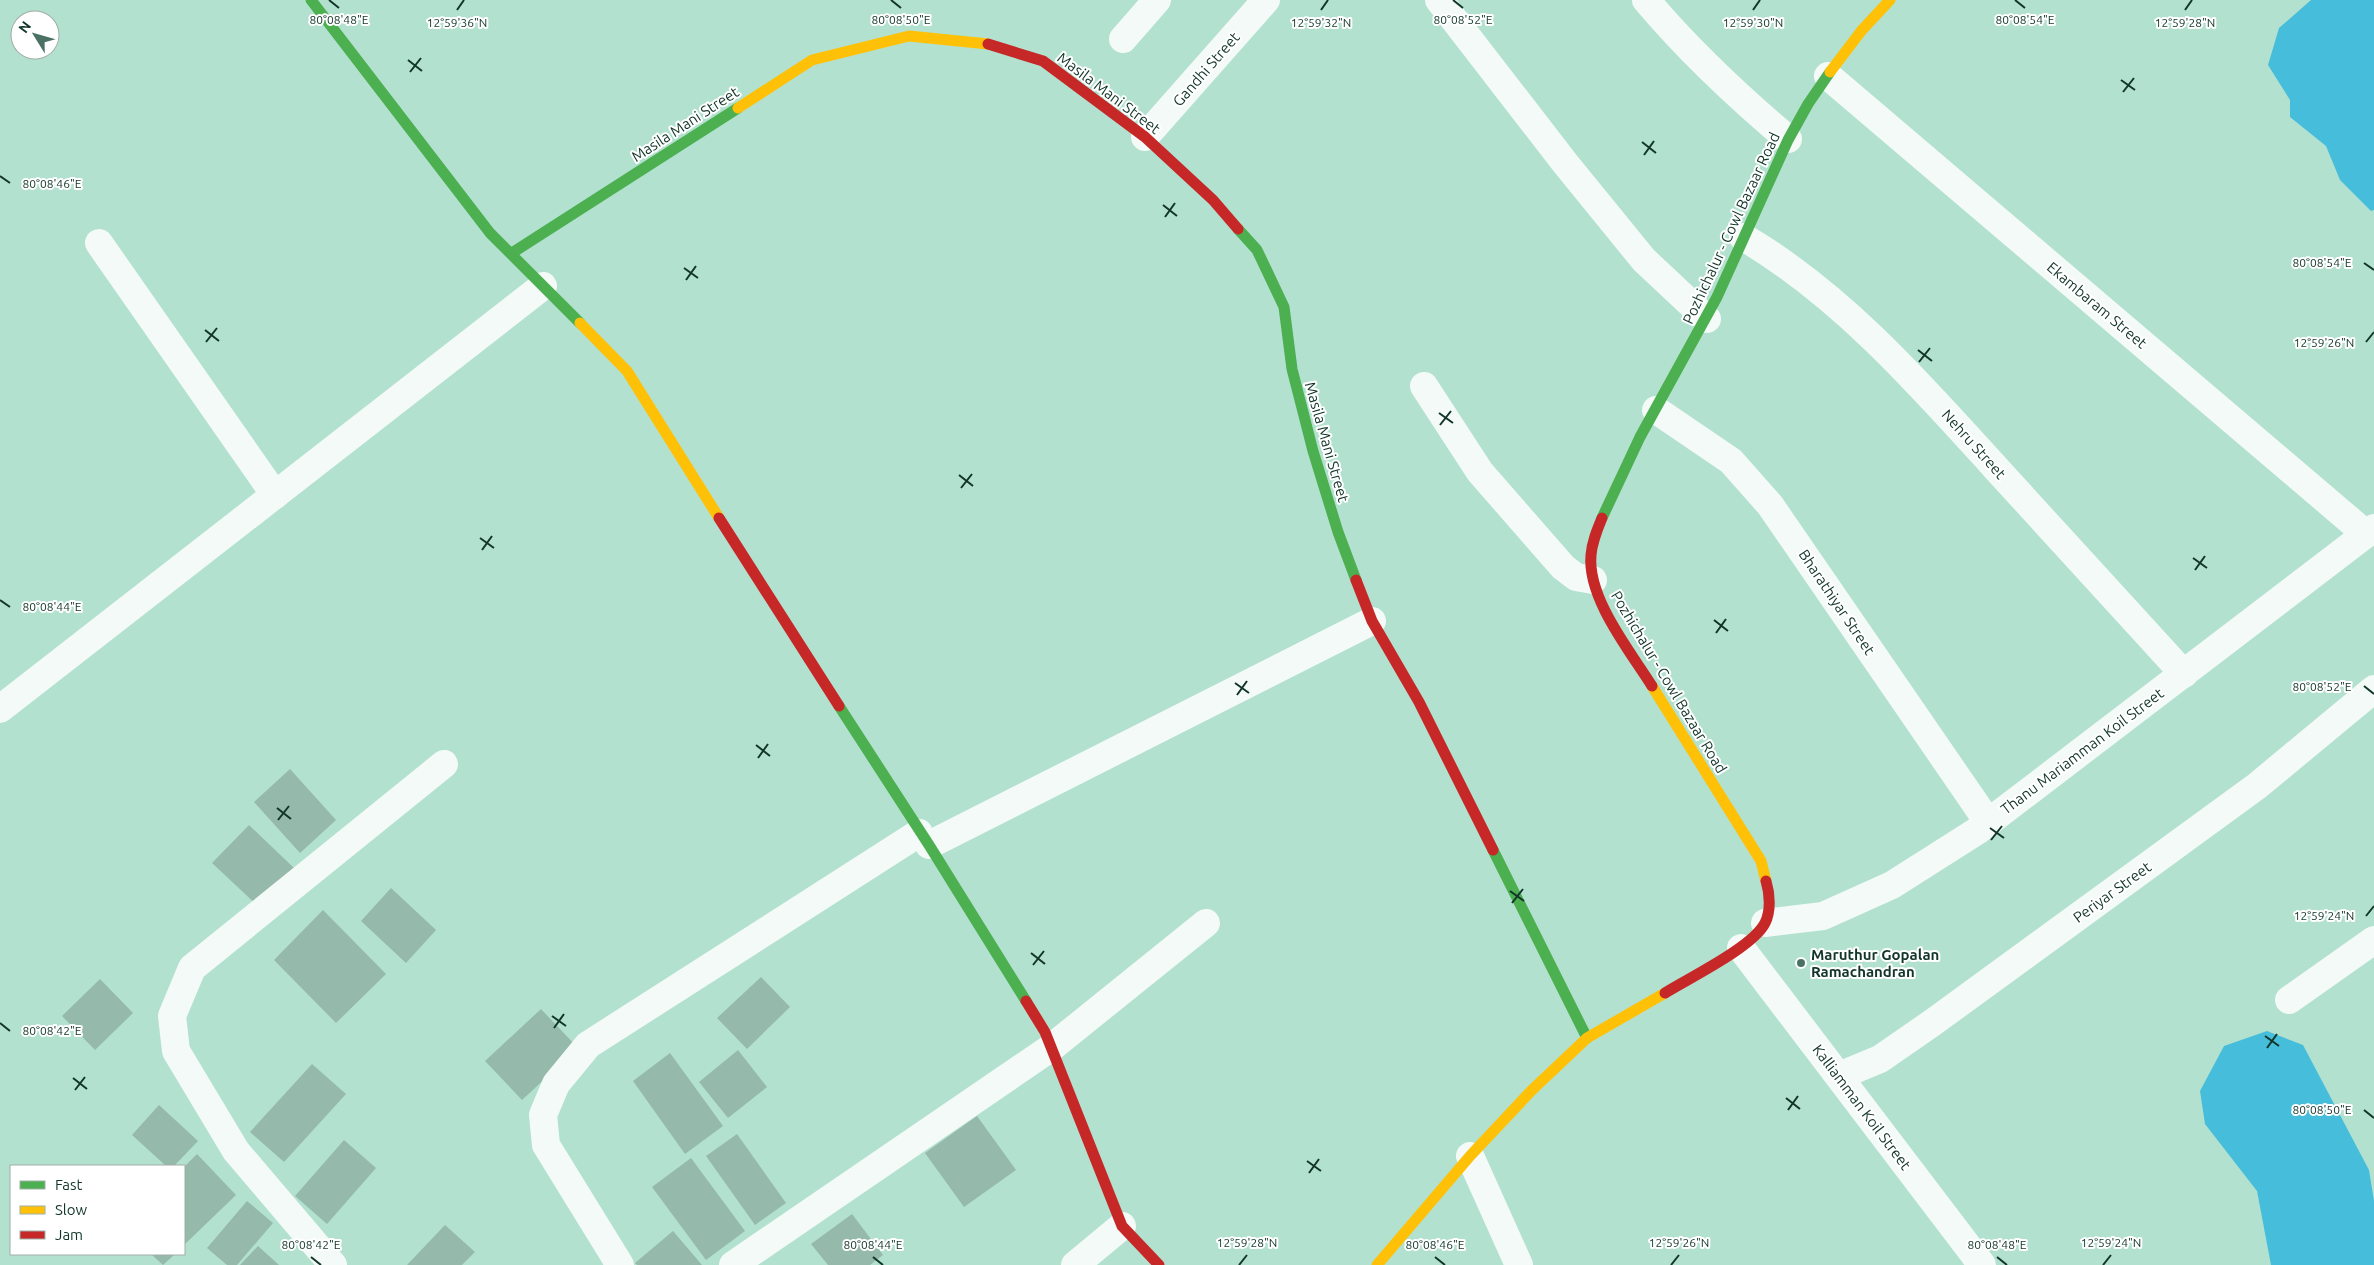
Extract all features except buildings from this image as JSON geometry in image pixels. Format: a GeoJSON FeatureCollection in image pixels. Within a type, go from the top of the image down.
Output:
{"type":"FeatureCollection","features":[{"type":"Feature","properties":{"kind":"street"},"geometry":{"type":"LineString","coordinates":[[311,0],[490,233],[512,253],[627,371],[1040,1024],[1052,1047],[1122,1226],[1159,1265]]}},
{"type":"Feature","properties":{"kind":"street"},"geometry":{"type":"LineString","coordinates":[[1123,40],[1157,0]]}},
{"type":"Feature","properties":{"kind":"street","name":"Gandhi Street"},"geometry":{"type":"LineString","coordinates":[[1145,137],[1266,0]]}},
{"type":"Feature","properties":{"kind":"street"},"geometry":{"type":"LineString","coordinates":[[1439,0],[1565,163],[1644,260],[1706,319]]}},
{"type":"Feature","properties":{"kind":"street"},"geometry":{"type":"LineString","coordinates":[[1646,0],[1674,34],[1788,140]]}},
{"type":"Feature","properties":{"kind":"street","name":"Pozhichalur - Cowl Bazaar Road"},"geometry":{"type":"LineString","coordinates":[[1765,924],[1770,895],[1761,861],[1609,617],[1590,574],[1592,545],[1620,472],[1706,319],[1734,264],[1743,237],[1788,140],[1828,76],[1868,23],[1890,0]]}},
{"type":"Feature","properties":{"kind":"street","name":"Masila Mani Street"},"geometry":{"type":"LineString","coordinates":[[512,253],[812,60],[909,36],[981,42],[1043,61],[1145,137],[1213,200],[1257,250],[1284,307],[1292,369],[1313,452],[1338,532],[1372,621],[1419,702],[1588,1038]]}},
{"type":"Feature","properties":{"kind":"street","name":"Ekambaram Street"},"geometry":{"type":"LineString","coordinates":[[1828,76],[2370,531]]}},
{"type":"Feature","properties":{"kind":"street","name":"Nehru Street"},"geometry":{"type":"LineString","coordinates":[[1743,237],[1781,259],[1846,314],[1930,395],[2184,674]]}},
{"type":"Feature","properties":{"kind":"street"},"geometry":{"type":"LineString","coordinates":[[99,243],[275,495]]}},
{"type":"Feature","properties":{"kind":"street"},"geometry":{"type":"LineString","coordinates":[[0,709],[543,286]]}},
{"type":"Feature","properties":{"kind":"street"},"geometry":{"type":"LineString","coordinates":[[1424,386],[1480,472],[1563,567],[1576,577],[1593,580]]}},
{"type":"Feature","properties":{"kind":"street","name":"Bharathiyar Street"},"geometry":{"type":"LineString","coordinates":[[1656,410],[1731,461],[1770,505],[1988,822]]}},
{"type":"Feature","properties":{"kind":"street","name":"Thanu Mariamman Koil Street"},"geometry":{"type":"LineString","coordinates":[[1765,924],[1823,916],[1892,885],[1988,822],[2370,531]]}},
{"type":"Feature","properties":{"kind":"street"},"geometry":{"type":"LineString","coordinates":[[620,1265],[546,1144],[543,1115],[556,1084],[588,1045],[924,839],[1372,621]]}},
{"type":"Feature","properties":{"kind":"street","name":"Periyar Street"},"geometry":{"type":"LineString","coordinates":[[1839,1076],[1880,1059],[1940,1017],[2257,786],[2374,689]]}},
{"type":"Feature","properties":{"kind":"street"},"geometry":{"type":"LineString","coordinates":[[333,1265],[236,1151],[176,1051],[172,1016],[192,968],[444,764]]}},
{"type":"Feature","properties":{"kind":"street"},"geometry":{"type":"LineString","coordinates":[[733,1265],[1052,1047],[1206,923]]}},
{"type":"Feature","properties":{"kind":"street"},"geometry":{"type":"LineString","coordinates":[[1377,1265],[1470,1156],[1532,1090],[1588,1038],[1742,948],[1765,924]]}},
{"type":"Feature","properties":{"kind":"street","name":"Kalliamman Koil Street"},"geometry":{"type":"LineString","coordinates":[[1742,948],[1982,1265]]}},
{"type":"Feature","properties":{"kind":"street"},"geometry":{"type":"LineString","coordinates":[[2289,1000],[2371,950]]}},
{"type":"Feature","properties":{"kind":"street"},"geometry":{"type":"LineString","coordinates":[[1470,1156],[1519,1265]]}},
{"type":"Feature","properties":{"kind":"street"},"geometry":{"type":"LineString","coordinates":[[1075,1265],[1122,1226]]}},
{"type":"Feature","properties":{"kind":"water"},"geometry":{"type":"Polygon","coordinates":[[[2311,0],[2374,0],[2374,210],[2371,211],[2340,180],[2326,146],[2290,117],[2290,100],[2268,65],[2279,28],[2311,0]]]}},
{"type":"Feature","properties":{"kind":"water"},"geometry":{"type":"Polygon","coordinates":[[[2267,1031],[2303,1045],[2369,1170],[2374,1201],[2374,1265],[2271,1265],[2257,1191],[2205,1124],[2200,1091],[2224,1046],[2267,1031]]]}},
{"type":"Feature","properties":{"kind":"traffic: fast"},"geometry":{"type":"LineString","coordinates":[[311,0],[490,233],[580,323]]}},
{"type":"Feature","properties":{"kind":"traffic: fast"},"geometry":{"type":"LineString","coordinates":[[1602,518],[1640,437],[1717,297],[1788,140],[1808,104],[1830,72]]}},
{"type":"Feature","properties":{"kind":"traffic: fast"},"geometry":{"type":"LineString","coordinates":[[512,253],[738,108]]}},
{"type":"Feature","properties":{"kind":"traffic: fast"},"geometry":{"type":"LineString","coordinates":[[1238,229],[1257,250],[1284,307],[1292,369],[1313,451],[1338,532],[1356,580]]}},
{"type":"Feature","properties":{"kind":"traffic: fast"},"geometry":{"type":"LineString","coordinates":[[839,706],[929,845],[1026,1001]]}},
{"type":"Feature","properties":{"kind":"traffic: fast"},"geometry":{"type":"LineString","coordinates":[[1493,850],[1587,1038]]}},
{"type":"Feature","properties":{"kind":"traffic: slow"},"geometry":{"type":"LineString","coordinates":[[1830,72],[1862,30],[1890,0]]}},
{"type":"Feature","properties":{"kind":"traffic: slow"},"geometry":{"type":"LineString","coordinates":[[738,108],[812,60],[909,36],[988,44]]}},
{"type":"Feature","properties":{"kind":"traffic: slow"},"geometry":{"type":"LineString","coordinates":[[580,323],[627,371],[719,518]]}},
{"type":"Feature","properties":{"kind":"traffic: slow"},"geometry":{"type":"LineString","coordinates":[[1652,686],[1761,861],[1766,881]]}},
{"type":"Feature","properties":{"kind":"traffic: slow"},"geometry":{"type":"LineString","coordinates":[[1377,1265],[1470,1156],[1532,1090],[1587,1038],[1665,993]]}},
{"type":"Feature","properties":{"kind":"traffic: jam"},"geometry":{"type":"LineString","coordinates":[[988,44],[1043,61],[1145,137],[1213,200],[1238,229]]}},
{"type":"Feature","properties":{"kind":"traffic: jam"},"geometry":{"type":"LineString","coordinates":[[719,518],[839,706]]}},
{"type":"Feature","properties":{"kind":"traffic: jam"},"geometry":{"type":"LineString","coordinates":[[1602,518],[1591,555],[1596,589],[1612,624],[1652,686]]}},
{"type":"Feature","properties":{"kind":"traffic: jam"},"geometry":{"type":"LineString","coordinates":[[1356,580],[1372,621],[1419,702],[1493,850]]}},
{"type":"Feature","properties":{"kind":"traffic: jam"},"geometry":{"type":"LineString","coordinates":[[1665,993],[1734,952],[1758,932],[1765,923],[1769,908],[1766,881]]}},
{"type":"Feature","properties":{"kind":"traffic: jam"},"geometry":{"type":"LineString","coordinates":[[1026,1001],[1045,1032],[1122,1226],[1159,1265]]}},
{"type":"Feature","properties":{"kind":"place","name":"Maruthur Gopalan Ramachandran"},"geometry":{"type":"Point","coordinates":[1801,963]}}]}
